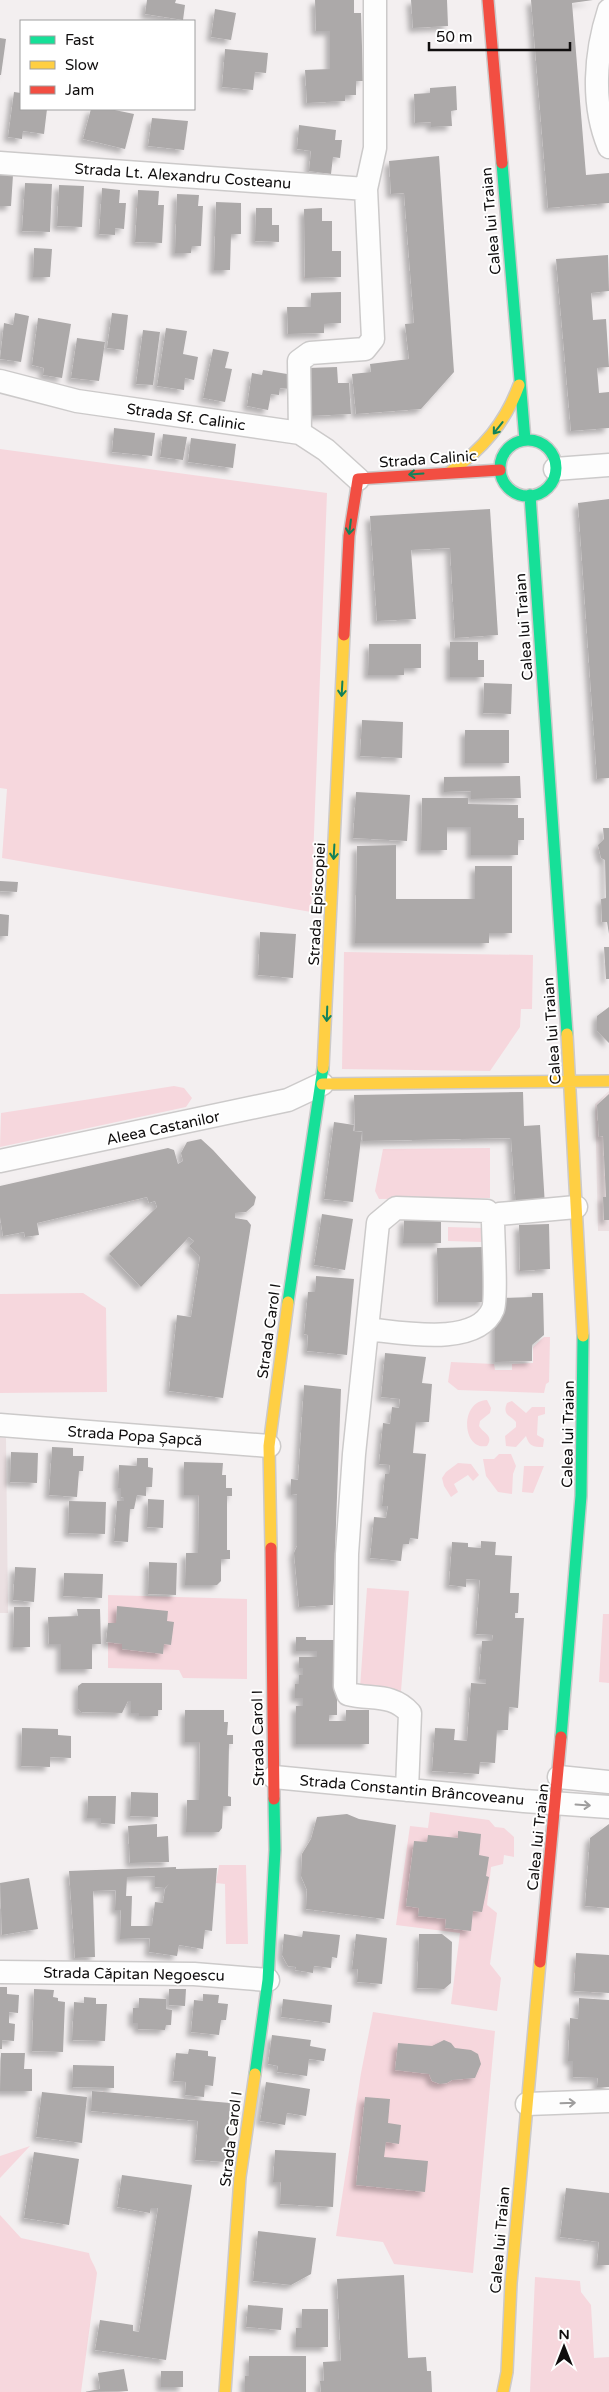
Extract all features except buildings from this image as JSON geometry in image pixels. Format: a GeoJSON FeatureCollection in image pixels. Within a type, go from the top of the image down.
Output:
{"type":"FeatureCollection","features":[{"type":"Feature","properties":{"kind":"main road","name":"Calea lui Traian"},"geometry":{"type":"LineString","coordinates":[[488,0],[525,440]]}},
{"type":"Feature","properties":{"kind":"main road"},"geometry":{"type":"LineString","coordinates":[[450,472],[470,459],[501,425],[512,407],[519,385]]}},
{"type":"Feature","properties":{"kind":"main road"},"geometry":{"type":"LineString","coordinates":[[525,440],[543,444],[554,460],[556,469],[550,484],[538,494],[530,496],[521,495],[506,486],[500,470],[504,453],[509,447],[525,440]]}},
{"type":"Feature","properties":{"kind":"main road","name":"Strada Calinic"},"geometry":{"type":"LineString","coordinates":[[358,479],[500,470]]}},
{"type":"Feature","properties":{"kind":"main road","name":"Strada Episcopiei"},"geometry":{"type":"LineString","coordinates":[[322,1084],[349,536],[358,479]]}},
{"type":"Feature","properties":{"kind":"main road","name":"Calea lui Traian"},"geometry":{"type":"LineString","coordinates":[[502,2392],[507,2372],[511,2283],[559,1777],[575,1588],[583,1442],[584,1364],[570,1081],[530,496]]}},
{"type":"Feature","properties":{"kind":"main road"},"geometry":{"type":"LineString","coordinates":[[322,1084],[609,1081]]}},
{"type":"Feature","properties":{"kind":"main road","name":"Strada Carol I"},"geometry":{"type":"LineString","coordinates":[[225,2392],[240,2177],[268,1980],[274,1874],[269,1446],[285,1323],[322,1084]]}},
{"type":"Feature","properties":{"kind":"main road","name":"Calea lui Traian"},"geometry":{"type":"LineString","coordinates":[[507,2372],[512,2392]]}},
{"type":"Feature","properties":{"kind":"street"},"geometry":{"type":"LineString","coordinates":[[300,433],[299,361],[310,353],[365,349],[373,339],[366,189],[375,148],[375,0]]}},
{"type":"Feature","properties":{"kind":"street"},"geometry":{"type":"LineString","coordinates":[[609,10],[598,46],[596,62],[602,127],[609,147]]}},
{"type":"Feature","properties":{"kind":"street","name":"Strada Lt. Alexandru Costeanu"},"geometry":{"type":"LineString","coordinates":[[0,163],[366,189]]}},
{"type":"Feature","properties":{"kind":"street","name":"Strada Sf. Calinic"},"geometry":{"type":"LineString","coordinates":[[0,381],[78,401],[300,433],[326,450],[358,479]]}},
{"type":"Feature","properties":{"kind":"street"},"geometry":{"type":"LineString","coordinates":[[556,469],[609,465]]}},
{"type":"Feature","properties":{"kind":"street","name":"Aleea Castanilor"},"geometry":{"type":"LineString","coordinates":[[0,1161],[288,1100],[322,1084]]}},
{"type":"Feature","properties":{"kind":"street"},"geometry":{"type":"LineString","coordinates":[[367,1330],[453,1335],[485,1322],[493,1308],[493,1220],[498,1214],[576,1207]]}},
{"type":"Feature","properties":{"kind":"street"},"geometry":{"type":"LineString","coordinates":[[407,1790],[410,1713],[402,1704],[390,1699],[348,1694],[345,1686],[347,1554],[378,1223],[396,1208],[488,1211]]}},
{"type":"Feature","properties":{"kind":"street","name":"Strada Popa Șapcă"},"geometry":{"type":"LineString","coordinates":[[0,1425],[269,1446]]}},
{"type":"Feature","properties":{"kind":"street","name":"Strada Constantin Brâncoveanu"},"geometry":{"type":"LineString","coordinates":[[274,1777],[609,1807]]}},
{"type":"Feature","properties":{"kind":"street"},"geometry":{"type":"LineString","coordinates":[[559,1777],[609,1782]]}},
{"type":"Feature","properties":{"kind":"street","name":"Strada Căpitan Negoescu"},"geometry":{"type":"LineString","coordinates":[[0,1972],[194,1974],[268,1980]]}},
{"type":"Feature","properties":{"kind":"street"},"geometry":{"type":"LineString","coordinates":[[527,2104],[609,2102]]}},
{"type":"Feature","properties":{"kind":"shaded area"},"geometry":{"type":"Polygon","coordinates":[[[0,449],[327,493],[311,912],[2,858],[7,789],[0,788],[0,449]]]}},
{"type":"Feature","properties":{"kind":"shaded area"},"geometry":{"type":"Polygon","coordinates":[[[344,952],[533,955],[532,1009],[521,1009],[520,1027],[490,1071],[342,1069],[344,952]]]}},
{"type":"Feature","properties":{"kind":"shaded area"},"geometry":{"type":"Polygon","coordinates":[[[174,1086],[184,1088],[192,1098],[186,1107],[0,1147],[1,1113],[174,1086]]]}},
{"type":"Feature","properties":{"kind":"shaded area"},"geometry":{"type":"Polygon","coordinates":[[[609,1091],[609,1231],[598,1231],[595,1104],[609,1091]]]}},
{"type":"Feature","properties":{"kind":"shaded area"},"geometry":{"type":"Polygon","coordinates":[[[490,1148],[490,1198],[379,1199],[375,1191],[383,1149],[490,1148]]]}},
{"type":"Feature","properties":{"kind":"shaded area"},"geometry":{"type":"Polygon","coordinates":[[[448,1227],[483,1228],[483,1242],[448,1241],[448,1227]]]}},
{"type":"Feature","properties":{"kind":"shaded area"},"geometry":{"type":"Polygon","coordinates":[[[83,1293],[106,1308],[107,1392],[0,1393],[0,1294],[83,1293]]]}},
{"type":"Feature","properties":{"kind":"shaded area"},"geometry":{"type":"Polygon","coordinates":[[[544,1337],[550,1337],[549,1382],[546,1384],[544,1393],[458,1390],[448,1382],[451,1362],[494,1364],[495,1370],[512,1370],[512,1364],[533,1363],[533,1347],[544,1337]]]}},
{"type":"Feature","properties":{"kind":"shaded area"},"geometry":{"type":"Polygon","coordinates":[[[487,1400],[491,1408],[490,1413],[480,1421],[479,1426],[489,1437],[489,1442],[487,1446],[479,1446],[469,1434],[468,1416],[478,1402],[487,1400]]]}},
{"type":"Feature","properties":{"kind":"shaded area"},"geometry":{"type":"Polygon","coordinates":[[[512,1401],[526,1413],[532,1407],[545,1407],[545,1414],[538,1416],[537,1435],[544,1439],[543,1447],[532,1445],[526,1436],[516,1447],[506,1446],[505,1436],[516,1427],[516,1422],[505,1410],[507,1403],[512,1401]]]}},
{"type":"Feature","properties":{"kind":"shaded area"},"geometry":{"type":"Polygon","coordinates":[[[0,1437],[6,1438],[8,1613],[0,1613],[0,1437]]]}},
{"type":"Feature","properties":{"kind":"shaded area"},"geometry":{"type":"Polygon","coordinates":[[[499,1454],[511,1454],[516,1466],[513,1474],[512,1494],[498,1492],[486,1476],[483,1459],[494,1459],[499,1454]]]}},
{"type":"Feature","properties":{"kind":"shaded area"},"geometry":{"type":"Polygon","coordinates":[[[458,1463],[471,1464],[479,1475],[473,1481],[468,1475],[454,1484],[458,1492],[451,1497],[444,1486],[442,1478],[446,1472],[458,1463]]]}},
{"type":"Feature","properties":{"kind":"shaded area"},"geometry":{"type":"Polygon","coordinates":[[[524,1466],[544,1466],[533,1493],[522,1492],[524,1466]]]}},
{"type":"Feature","properties":{"kind":"shaded area"},"geometry":{"type":"Polygon","coordinates":[[[367,1588],[409,1591],[401,1691],[360,1688],[367,1588]]]}},
{"type":"Feature","properties":{"kind":"shaded area"},"geometry":{"type":"Polygon","coordinates":[[[108,1595],[247,1599],[247,1679],[183,1678],[179,1670],[108,1668],[108,1595]]]}},
{"type":"Feature","properties":{"kind":"shaded area"},"geometry":{"type":"Polygon","coordinates":[[[603,1614],[609,1614],[609,1683],[599,1682],[603,1614]]]}},
{"type":"Feature","properties":{"kind":"shaded area"},"geometry":{"type":"Polygon","coordinates":[[[430,1812],[489,1820],[495,1827],[504,1828],[514,1837],[514,1857],[504,1855],[503,1864],[491,1867],[487,1905],[497,1913],[490,1964],[501,1978],[497,2011],[451,2004],[460,1933],[396,1925],[410,1826],[428,1828],[430,1812]]]}},
{"type":"Feature","properties":{"kind":"shaded area"},"geometry":{"type":"Polygon","coordinates":[[[219,1865],[246,1865],[248,1944],[226,1944],[225,1884],[216,1883],[219,1865]]]}},
{"type":"Feature","properties":{"kind":"shaded area"},"geometry":{"type":"Polygon","coordinates":[[[373,2012],[495,2031],[473,2273],[394,2264],[383,2242],[336,2236],[361,2073],[373,2012]]]}},
{"type":"Feature","properties":{"kind":"shaded area"},"geometry":{"type":"Polygon","coordinates":[[[30,2146],[0,2178],[0,2156],[30,2146]]]}},
{"type":"Feature","properties":{"kind":"shaded area"},"geometry":{"type":"Polygon","coordinates":[[[0,2215],[21,2238],[89,2253],[97,2273],[81,2392],[0,2392],[0,2215]]]}},
{"type":"Feature","properties":{"kind":"shaded area"},"geometry":{"type":"Polygon","coordinates":[[[535,2277],[580,2281],[581,2292],[591,2305],[594,2358],[609,2357],[609,2392],[530,2392],[535,2277]]]}},
{"type":"Feature","properties":{"kind":"traffic: fast"},"geometry":{"type":"LineString","coordinates":[[502,163],[525,440]]}},
{"type":"Feature","properties":{"kind":"traffic: fast"},"geometry":{"type":"LineString","coordinates":[[528,440],[539,442],[548,448],[554,457],[556,468],[554,479],[548,488],[539,494],[528,496],[517,494],[508,488],[502,479],[500,468],[502,457],[508,448],[517,442],[528,440]]}},
{"type":"Feature","properties":{"kind":"traffic: fast"},"geometry":{"type":"LineString","coordinates":[[530,495],[567,1034]]}},
{"type":"Feature","properties":{"kind":"traffic: fast"},"geometry":{"type":"LineString","coordinates":[[288,1302],[323,1068]]}},
{"type":"Feature","properties":{"kind":"traffic: fast"},"geometry":{"type":"LineString","coordinates":[[561,1737],[581,1496],[583,1336]]}},
{"type":"Feature","properties":{"kind":"traffic: fast"},"geometry":{"type":"LineString","coordinates":[[255,2074],[268,1980],[275,1850],[274,1799]]}},
{"type":"Feature","properties":{"kind":"traffic: slow"},"geometry":{"type":"LineString","coordinates":[[450,472],[473,454],[492,434],[507,411],[519,385]]}},
{"type":"Feature","properties":{"kind":"traffic: slow"},"geometry":{"type":"LineString","coordinates":[[323,1068],[344,635]]}},
{"type":"Feature","properties":{"kind":"traffic: slow"},"geometry":{"type":"LineString","coordinates":[[567,1034],[583,1336]]}},
{"type":"Feature","properties":{"kind":"traffic: slow"},"geometry":{"type":"LineString","coordinates":[[322,1084],[609,1081]]}},
{"type":"Feature","properties":{"kind":"traffic: slow"},"geometry":{"type":"LineString","coordinates":[[271,1548],[269,1446],[288,1302]]}},
{"type":"Feature","properties":{"kind":"traffic: slow"},"geometry":{"type":"LineString","coordinates":[[503,2392],[507,2372],[511,2283],[540,1962]]}},
{"type":"Feature","properties":{"kind":"traffic: slow"},"geometry":{"type":"LineString","coordinates":[[225,2392],[240,2177],[255,2074]]}},
{"type":"Feature","properties":{"kind":"traffic: jam"},"geometry":{"type":"LineString","coordinates":[[488,0],[502,163]]}},
{"type":"Feature","properties":{"kind":"traffic: jam"},"geometry":{"type":"LineString","coordinates":[[344,635],[349,536],[358,479],[500,470]]}},
{"type":"Feature","properties":{"kind":"traffic: jam"},"geometry":{"type":"LineString","coordinates":[[271,1548],[274,1799]]}},
{"type":"Feature","properties":{"kind":"traffic: jam"},"geometry":{"type":"LineString","coordinates":[[540,1962],[561,1737]]}}]}
